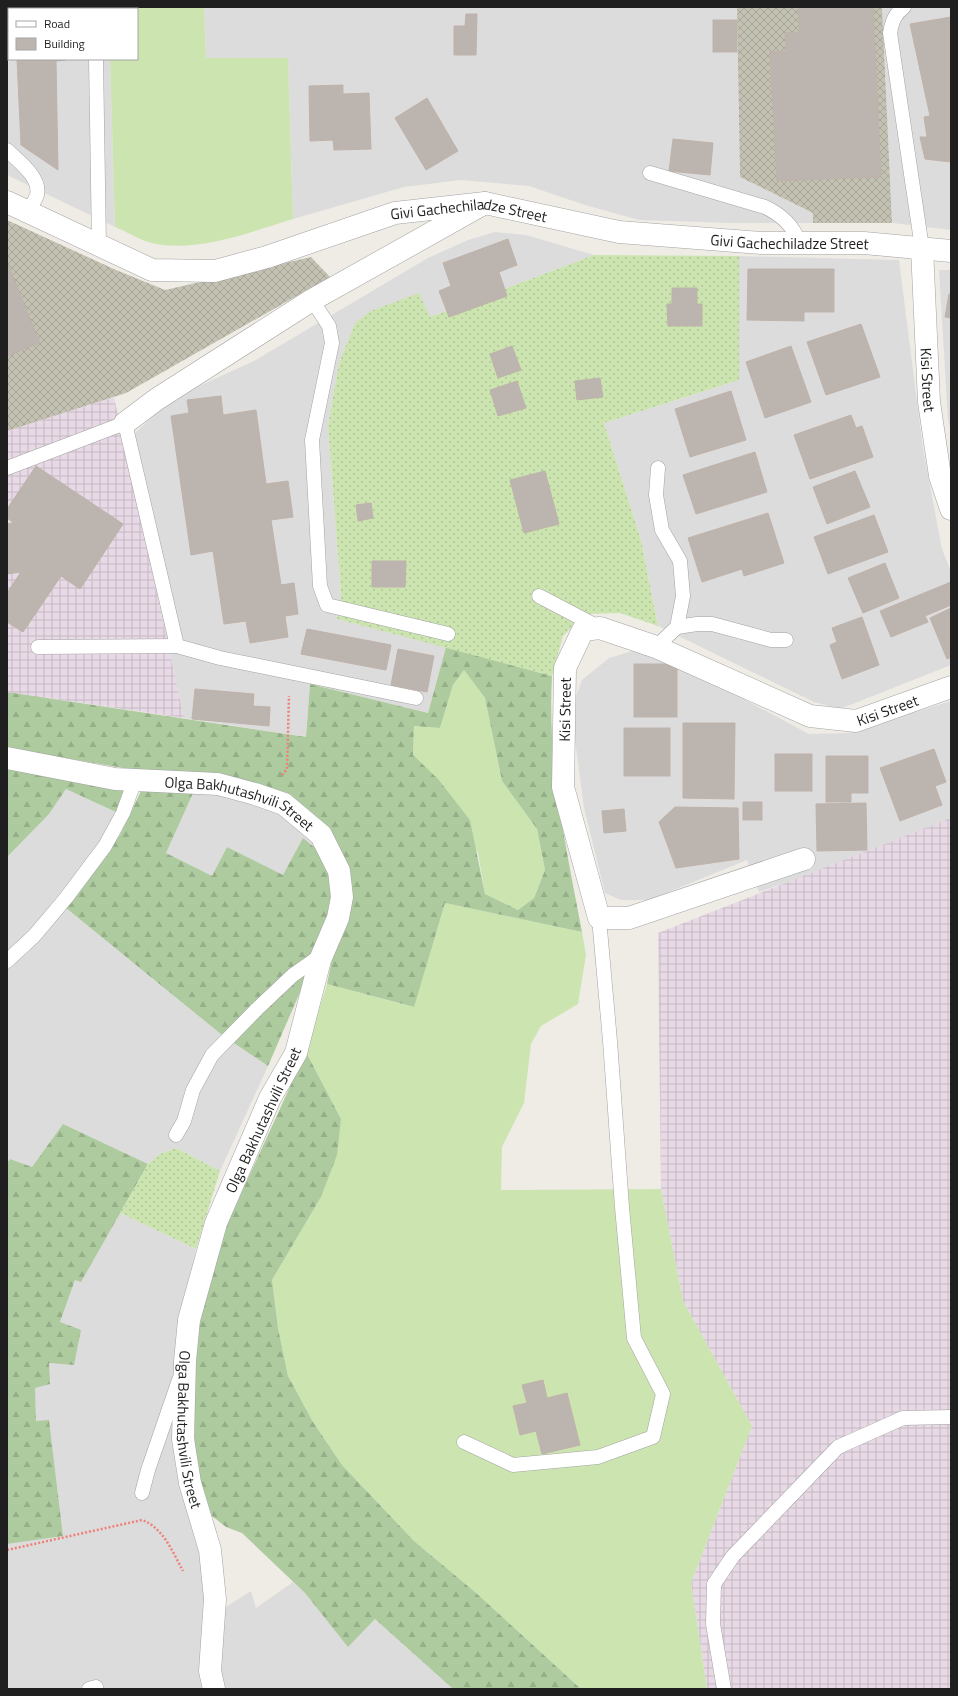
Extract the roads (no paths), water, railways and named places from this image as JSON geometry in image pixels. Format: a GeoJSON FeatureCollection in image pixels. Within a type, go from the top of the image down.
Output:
{"type":"FeatureCollection","features":[{"type":"Feature","properties":{"kind":"street","name":"Givi Gachechiladze Street"},"geometry":{"type":"LineString","coordinates":[[7,202],[152,270],[215,271],[267,257],[395,213],[485,203],[619,232],[761,243],[864,243],[951,251]]}},
{"type":"Feature","properties":{"kind":"street"},"geometry":{"type":"LineString","coordinates":[[125,423],[157,399],[312,300],[485,203]]}},
{"type":"Feature","properties":{"kind":"street","name":"Kisi Street"},"geometry":{"type":"LineString","coordinates":[[922,248],[929,402],[940,476],[951,509]]}},
{"type":"Feature","properties":{"kind":"street","name":"Kisi Street"},"geometry":{"type":"LineString","coordinates":[[598,918],[563,788],[565,668],[583,630],[600,628],[656,647],[810,716],[856,721],[951,687]]}},
{"type":"Feature","properties":{"kind":"street","name":"Olga Bakhutashvili Street"},"geometry":{"type":"LineString","coordinates":[[7,758],[115,779],[218,784],[255,794],[284,804],[321,835],[339,872],[342,897],[338,918],[323,954],[296,1053],[270,1098],[216,1223],[190,1320],[185,1361],[183,1439],[190,1483],[210,1550],[215,1599],[210,1671],[214,1689]]}},
{"type":"Feature","properties":{"kind":"street"},"geometry":{"type":"LineString","coordinates":[[598,918],[629,918],[804,859]]}},
{"type":"Feature","properties":{"kind":"lane"},"geometry":{"type":"LineString","coordinates":[[904,7],[892,21],[890,33],[922,248]]}},
{"type":"Feature","properties":{"kind":"lane"},"geometry":{"type":"LineString","coordinates":[[96,60],[99,245]]}},
{"type":"Feature","properties":{"kind":"lane"},"geometry":{"type":"LineString","coordinates":[[7,150],[25,168],[36,182],[36,195],[28,212]]}},
{"type":"Feature","properties":{"kind":"lane"},"geometry":{"type":"LineString","coordinates":[[650,173],[765,207],[779,214],[796,234],[799,242]]}},
{"type":"Feature","properties":{"kind":"lane"},"geometry":{"type":"LineString","coordinates":[[312,300],[329,326],[332,343],[312,440],[320,586],[327,605],[448,634]]}},
{"type":"Feature","properties":{"kind":"lane"},"geometry":{"type":"LineString","coordinates":[[7,468],[125,423],[177,646]]}},
{"type":"Feature","properties":{"kind":"lane"},"geometry":{"type":"LineString","coordinates":[[656,647],[676,627],[683,596],[680,561],[662,530],[656,495],[658,468]]}},
{"type":"Feature","properties":{"kind":"lane"},"geometry":{"type":"LineString","coordinates":[[539,596],[600,628]]}},
{"type":"Feature","properties":{"kind":"lane"},"geometry":{"type":"LineString","coordinates":[[676,627],[697,624],[712,624],[771,640],[786,640]]}},
{"type":"Feature","properties":{"kind":"lane"},"geometry":{"type":"LineString","coordinates":[[38,647],[177,646],[220,658],[416,698]]}},
{"type":"Feature","properties":{"kind":"lane"},"geometry":{"type":"LineString","coordinates":[[7,961],[34,936],[66,898],[104,846],[123,813],[135,780]]}},
{"type":"Feature","properties":{"kind":"lane"},"geometry":{"type":"LineString","coordinates":[[464,1442],[513,1465],[598,1457],[653,1437],[663,1394],[634,1338],[610,1041],[598,918]]}},
{"type":"Feature","properties":{"kind":"lane"},"geometry":{"type":"LineString","coordinates":[[176,1135],[184,1121],[193,1090],[212,1055],[257,1008],[293,974],[323,954]]}},
{"type":"Feature","properties":{"kind":"lane"},"geometry":{"type":"LineString","coordinates":[[142,1494],[148,1470],[185,1361]]}},
{"type":"Feature","properties":{"kind":"lane"},"geometry":{"type":"LineString","coordinates":[[724,1689],[713,1624],[714,1584],[733,1556],[838,1447],[903,1418],[951,1416]]}}]}
